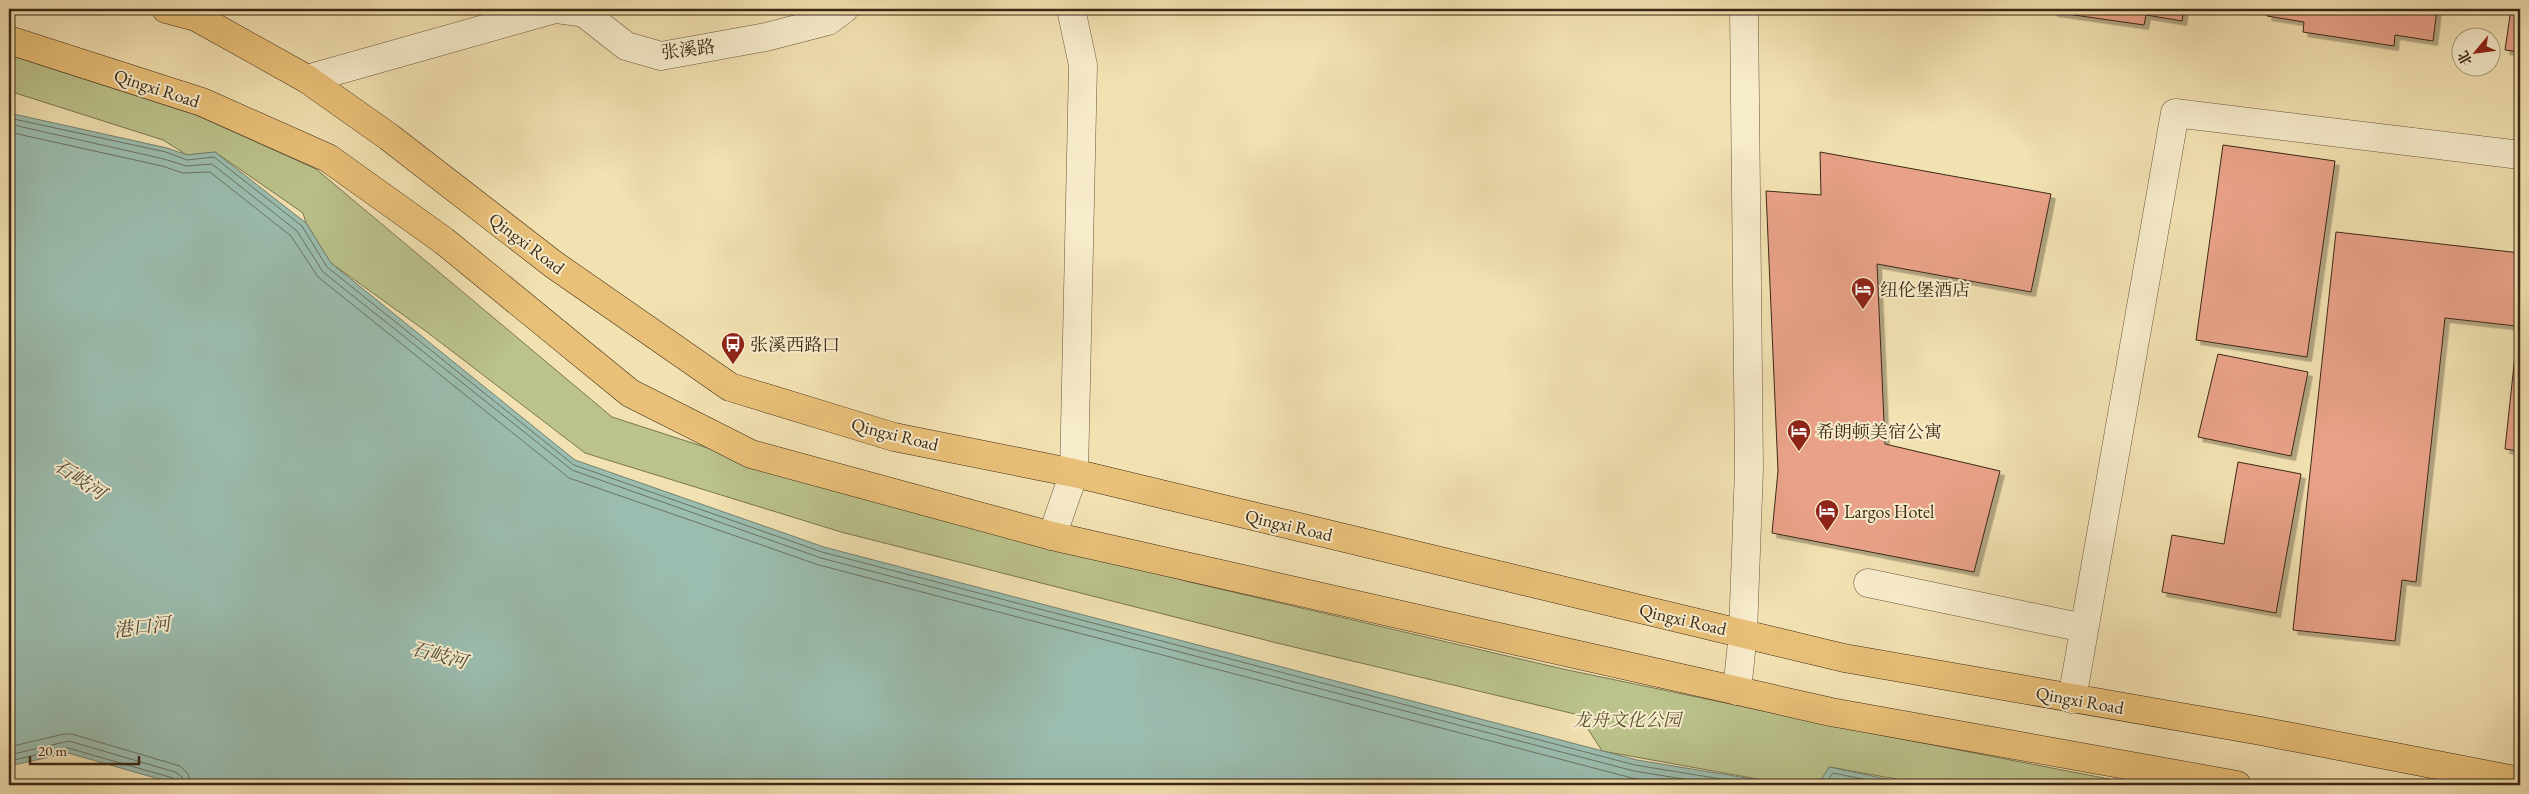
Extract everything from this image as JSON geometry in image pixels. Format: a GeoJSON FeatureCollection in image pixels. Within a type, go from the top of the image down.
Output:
{"type":"FeatureCollection","features":[{"type":"Feature","properties":{"kind":"main road","name":"Qingxi Road"},"geometry":{"type":"LineString","coordinates":[[166,9],[196,17],[307,79],[389,137],[554,264],[730,387],[894,436],[1074,473],[1844,658],[2261,731],[2520,781]]}},
{"type":"Feature","properties":{"kind":"main road","name":"Qingxi Road"},"geometry":{"type":"LineString","coordinates":[[9,40],[202,102],[328,158],[444,241],[630,393],[751,454],[1052,536],[1831,712],[2237,785]]}},
{"type":"Feature","properties":{"kind":"street","name":"张溪路"},"geometry":{"type":"LineString","coordinates":[[307,79],[555,9],[584,13],[626,46],[661,56],[766,37],[828,20],[844,9]]}},
{"type":"Feature","properties":{"kind":"street"},"geometry":{"type":"LineString","coordinates":[[1052,536],[1074,473],[1082,65],[1071,9]]}},
{"type":"Feature","properties":{"kind":"street"},"geometry":{"type":"LineString","coordinates":[[1737,691],[1743,633],[1749,469],[1744,9]]}},
{"type":"Feature","properties":{"kind":"street"},"geometry":{"type":"LineString","coordinates":[[2072,699],[2174,113],[2520,155]]}},
{"type":"Feature","properties":{"kind":"street"},"geometry":{"type":"LineString","coordinates":[[1868,583],[2084,628]]}},
{"type":"Feature","properties":{"kind":"green space","name":"龙舟文化公园"},"geometry":{"type":"Polygon","coordinates":[[[9,55],[196,115],[316,169],[612,417],[841,491],[1194,583],[1563,669],[1850,729],[2140,785],[1929,785],[1830,767],[1818,785],[1791,785],[1602,751],[1579,715],[1277,643],[841,532],[585,453],[427,332],[331,263],[306,223],[303,213],[215,152],[187,155],[163,140],[9,91],[9,55]]]}},
{"type":"Feature","properties":{"kind":"water"},"geometry":{"type":"Polygon","coordinates":[[[9,113],[167,148],[187,155],[215,152],[306,223],[331,263],[575,460],[824,547],[1637,760],[1789,785],[180,785],[68,753],[9,766],[9,113]]]}},
{"type":"Feature","properties":{"kind":"water"},"geometry":{"type":"Polygon","coordinates":[[[1829,767],[1915,785],[1818,785],[1829,767]]]}},
{"type":"Feature","properties":{"kind":"building"},"geometry":{"type":"Polygon","coordinates":[[[2053,9],[2184,9],[2182,21],[2146,15],[2144,25],[2053,12],[2053,9]]]}},
{"type":"Feature","properties":{"kind":"building"},"geometry":{"type":"Polygon","coordinates":[[[2268,9],[2437,9],[2433,41],[2395,35],[2394,46],[2303,32],[2304,22],[2267,16],[2268,9]]]}},
{"type":"Feature","properties":{"kind":"building"},"geometry":{"type":"Polygon","coordinates":[[[2511,9],[2520,9],[2520,52],[2505,50],[2511,9]]]}},
{"type":"Feature","properties":{"kind":"building"},"geometry":{"type":"Polygon","coordinates":[[[2223,145],[2335,161],[2307,357],[2196,340],[2223,145]]]}},
{"type":"Feature","properties":{"kind":"building"},"geometry":{"type":"Polygon","coordinates":[[[1820,152],[2051,194],[2031,292],[1877,264],[1885,444],[2000,471],[1974,572],[1772,533],[1778,471],[1766,191],[1821,195],[1820,152]]]}},
{"type":"Feature","properties":{"kind":"building"},"geometry":{"type":"Polygon","coordinates":[[[2336,232],[2520,253],[2520,288],[2516,326],[2445,318],[2416,582],[2402,580],[2395,641],[2293,630],[2336,232]]]}},
{"type":"Feature","properties":{"kind":"building"},"geometry":{"type":"Polygon","coordinates":[[[2520,308],[2520,451],[2505,449],[2520,308]]]}},
{"type":"Feature","properties":{"kind":"building"},"geometry":{"type":"Polygon","coordinates":[[[2218,354],[2308,372],[2291,456],[2198,437],[2218,354]]]}},
{"type":"Feature","properties":{"kind":"building"},"geometry":{"type":"Polygon","coordinates":[[[2238,462],[2301,474],[2276,613],[2162,592],[2172,535],[2224,544],[2238,462]]]}},
{"type":"Feature","properties":{"kind":"place","name":"纽伦堡酒店"},"geometry":{"type":"Point","coordinates":[1863,310]}},
{"type":"Feature","properties":{"kind":"place","name":"张溪西路口"},"geometry":{"type":"Point","coordinates":[733,365]}},
{"type":"Feature","properties":{"kind":"place","name":"希朗顿美宿公寓"},"geometry":{"type":"Point","coordinates":[1799,452]}},
{"type":"Feature","properties":{"kind":"place","name":"Largos Hotel"},"geometry":{"type":"Point","coordinates":[1827,532]}},
{"type":"Feature","properties":{"kind":"water label","name":"石岐河"},"geometry":{"type":"Point","coordinates":[80,479]}},
{"type":"Feature","properties":{"kind":"water label","name":"港口河"},"geometry":{"type":"Point","coordinates":[142,627]}},
{"type":"Feature","properties":{"kind":"water label","name":"石岐河"},"geometry":{"type":"Point","coordinates":[439,655]}}]}
